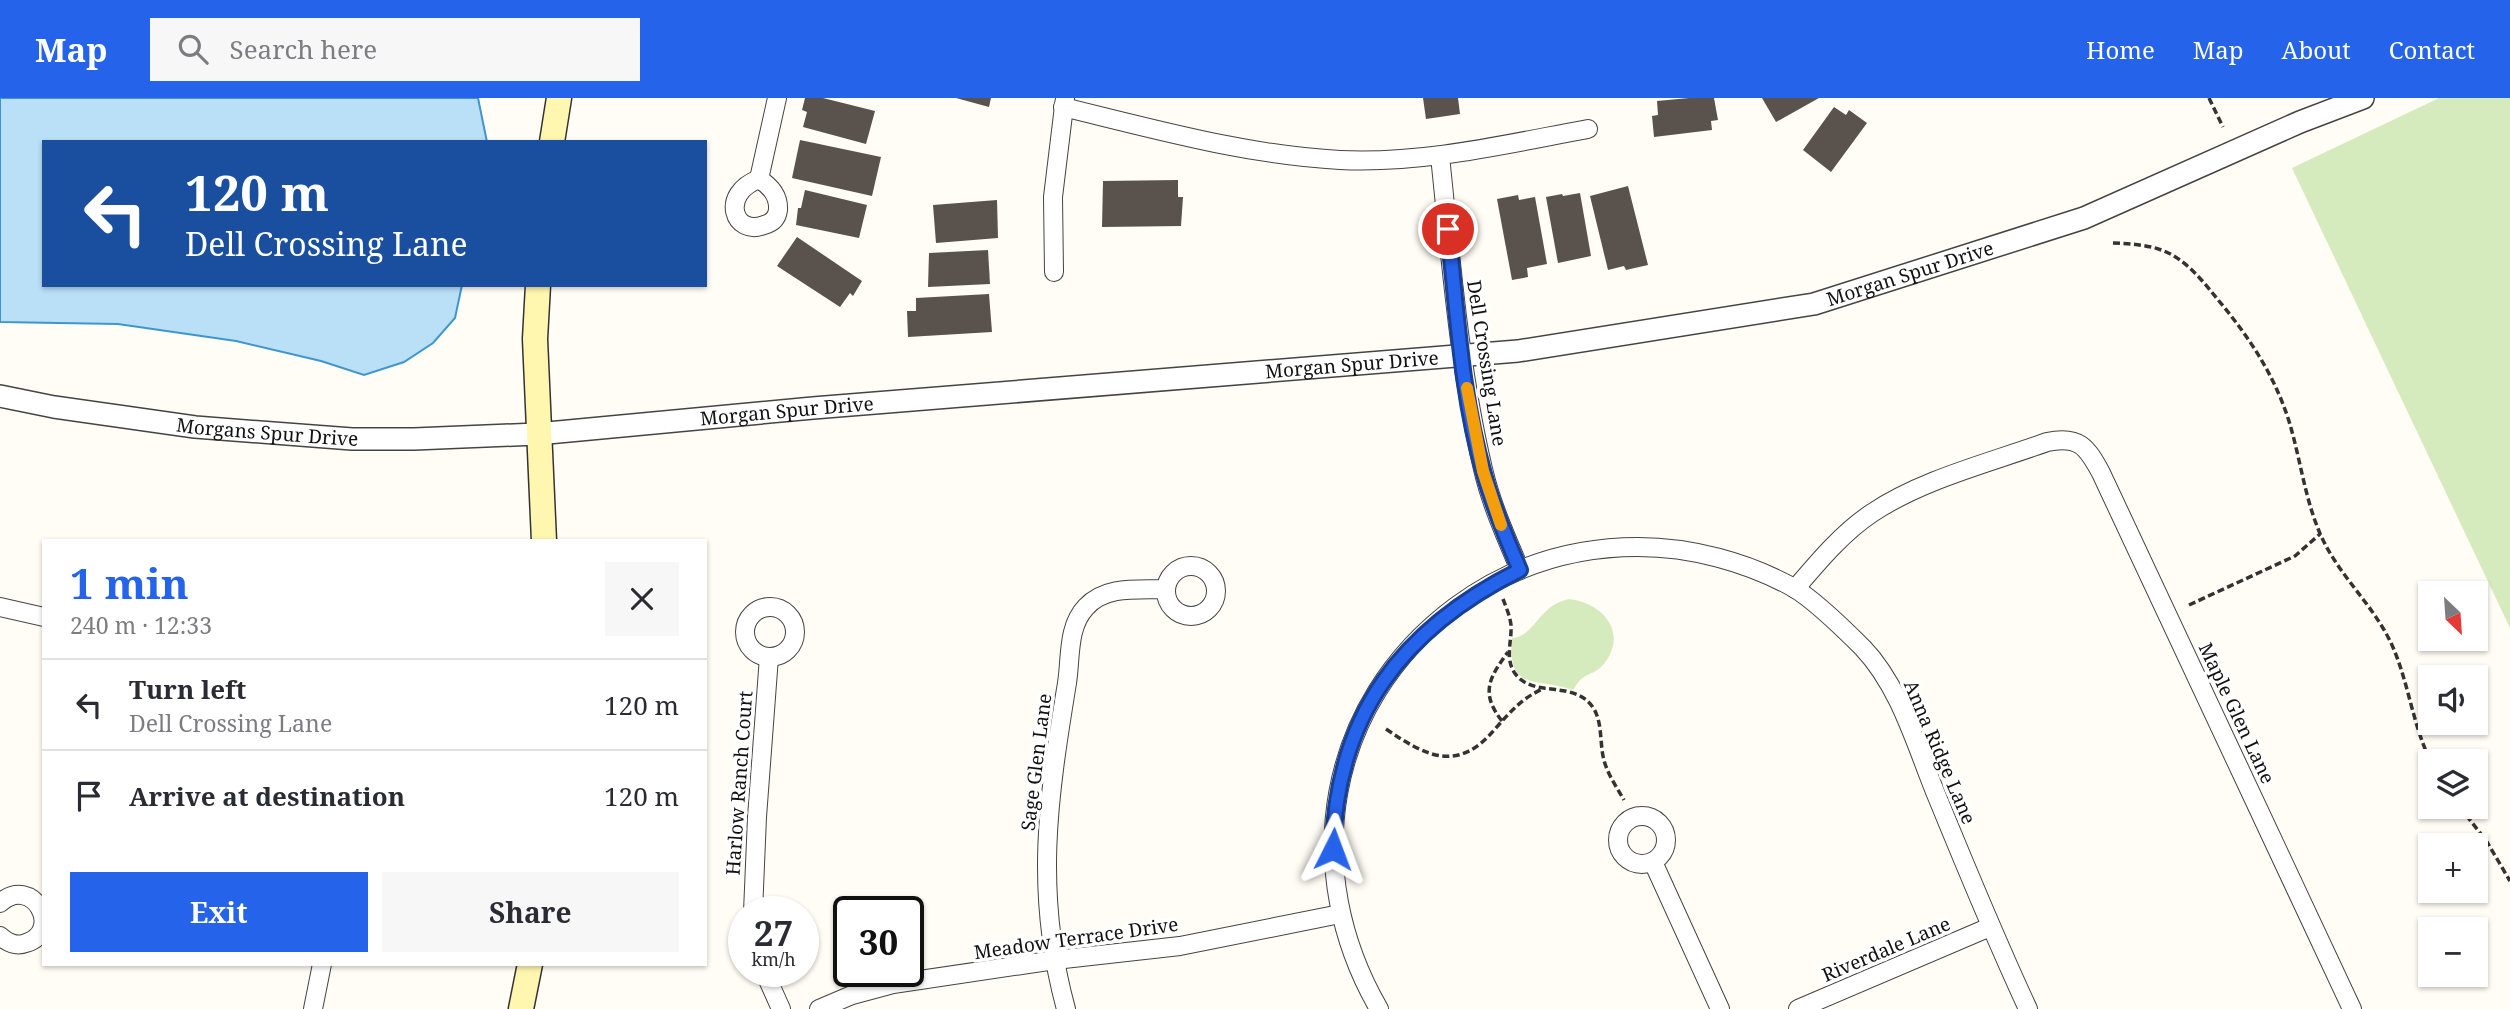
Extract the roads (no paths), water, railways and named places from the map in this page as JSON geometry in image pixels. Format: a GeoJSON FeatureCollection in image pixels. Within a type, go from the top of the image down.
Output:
{"type":"FeatureCollection","features":[{"type":"Feature","properties":{"kind":"main road"},"geometry":{"type":"LineString","coordinates":[[552,140],[559,98]]}},
{"type":"Feature","properties":{"kind":"main road"},"geometry":{"type":"LineString","coordinates":[[538,287],[535,339],[537,434],[544,539]]}},
{"type":"Feature","properties":{"kind":"main road"},"geometry":{"type":"LineString","coordinates":[[521,1009],[530,966]]}},
{"type":"Feature","properties":{"kind":"street"},"geometry":{"type":"LineString","coordinates":[[759,179],[777,98]]}},
{"type":"Feature","properties":{"kind":"street","name":"Morgan Spur Drive"},"geometry":{"type":"LineString","coordinates":[[2300,122],[2332,98]]}},
{"type":"Feature","properties":{"kind":"street","name":"Morgan Spur Drive"},"geometry":{"type":"LineString","coordinates":[[537,434],[813,408],[1462,357],[1518,351],[1814,304],[2084,218],[2300,122],[2363,98]]}},
{"type":"Feature","properties":{"kind":"street"},"geometry":{"type":"LineString","coordinates":[[1054,272],[1053,197],[1064,102],[1268,153],[1341,160],[1440,156],[1588,129]]}},
{"type":"Feature","properties":{"kind":"street","name":"Dell Crossing Lane"},"geometry":{"type":"LineString","coordinates":[[1440,156],[1462,357],[1483,471],[1520,570]]}},
{"type":"Feature","properties":{"kind":"street","name":"Morgans Spur Drive"},"geometry":{"type":"LineString","coordinates":[[0,396],[67,409],[267,434],[352,439],[414,439],[537,434]]}},
{"type":"Feature","properties":{"kind":"street","name":"Maple Glen Lane"},"geometry":{"type":"LineString","coordinates":[[1795,589],[1839,540],[1870,515],[1895,500],[1924,486],[2047,442],[2076,442],[2089,452],[2101,473],[2352,1009]]}},
{"type":"Feature","properties":{"kind":"street","name":"Anna Ridge Lane"},"geometry":{"type":"LineString","coordinates":[[1379,1009],[1358,969],[1340,914],[1333,849],[1336,803],[1352,740],[1368,706],[1396,663],[1433,625],[1480,591],[1520,570],[1556,557],[1590,549],[1671,549],[1728,561],[1795,589],[1864,650],[1888,682],[1905,718],[1990,927],[2028,1009]]}},
{"type":"Feature","properties":{"kind":"street","name":"Sage Glen Lane"},"geometry":{"type":"LineString","coordinates":[[1066,1009],[1055,960],[1047,886],[1047,830],[1073,631],[1086,607],[1103,595],[1122,590],[1166,589]]}},
{"type":"Feature","properties":{"kind":"street"},"geometry":{"type":"LineString","coordinates":[[0,607],[42,617]]}},
{"type":"Feature","properties":{"kind":"street","name":"Harlow Ranch Court"},"geometry":{"type":"LineString","coordinates":[[753,896],[769,657]]}},
{"type":"Feature","properties":{"kind":"street"},"geometry":{"type":"LineString","coordinates":[[1653,862],[1720,1009]]}},
{"type":"Feature","properties":{"kind":"street"},"geometry":{"type":"LineString","coordinates":[[0,903],[12,896],[28,897],[37,903],[42,914]]}},
{"type":"Feature","properties":{"kind":"street","name":"Meadow Terrace Drive"},"geometry":{"type":"LineString","coordinates":[[819,1009],[883,986],[1055,960],[1180,946],[1340,914]]}},
{"type":"Feature","properties":{"kind":"street"},"geometry":{"type":"LineString","coordinates":[[0,936],[10,943],[26,943],[40,933],[42,926]]}},
{"type":"Feature","properties":{"kind":"street","name":"Riverdale Lane"},"geometry":{"type":"LineString","coordinates":[[1798,1009],[1990,927]]}},
{"type":"Feature","properties":{"kind":"street"},"geometry":{"type":"LineString","coordinates":[[313,1009],[322,966]]}},
{"type":"Feature","properties":{"kind":"street"},"geometry":{"type":"LineString","coordinates":[[771,987],[781,1009]]}},
{"type":"Feature","properties":{"kind":"water"},"geometry":{"type":"Polygon","coordinates":[[[0,98],[478,98],[487,140],[42,140],[42,287],[462,287],[455,318],[433,343],[404,362],[364,375],[321,361],[236,341],[118,324],[0,322],[0,98]]]}}]}
